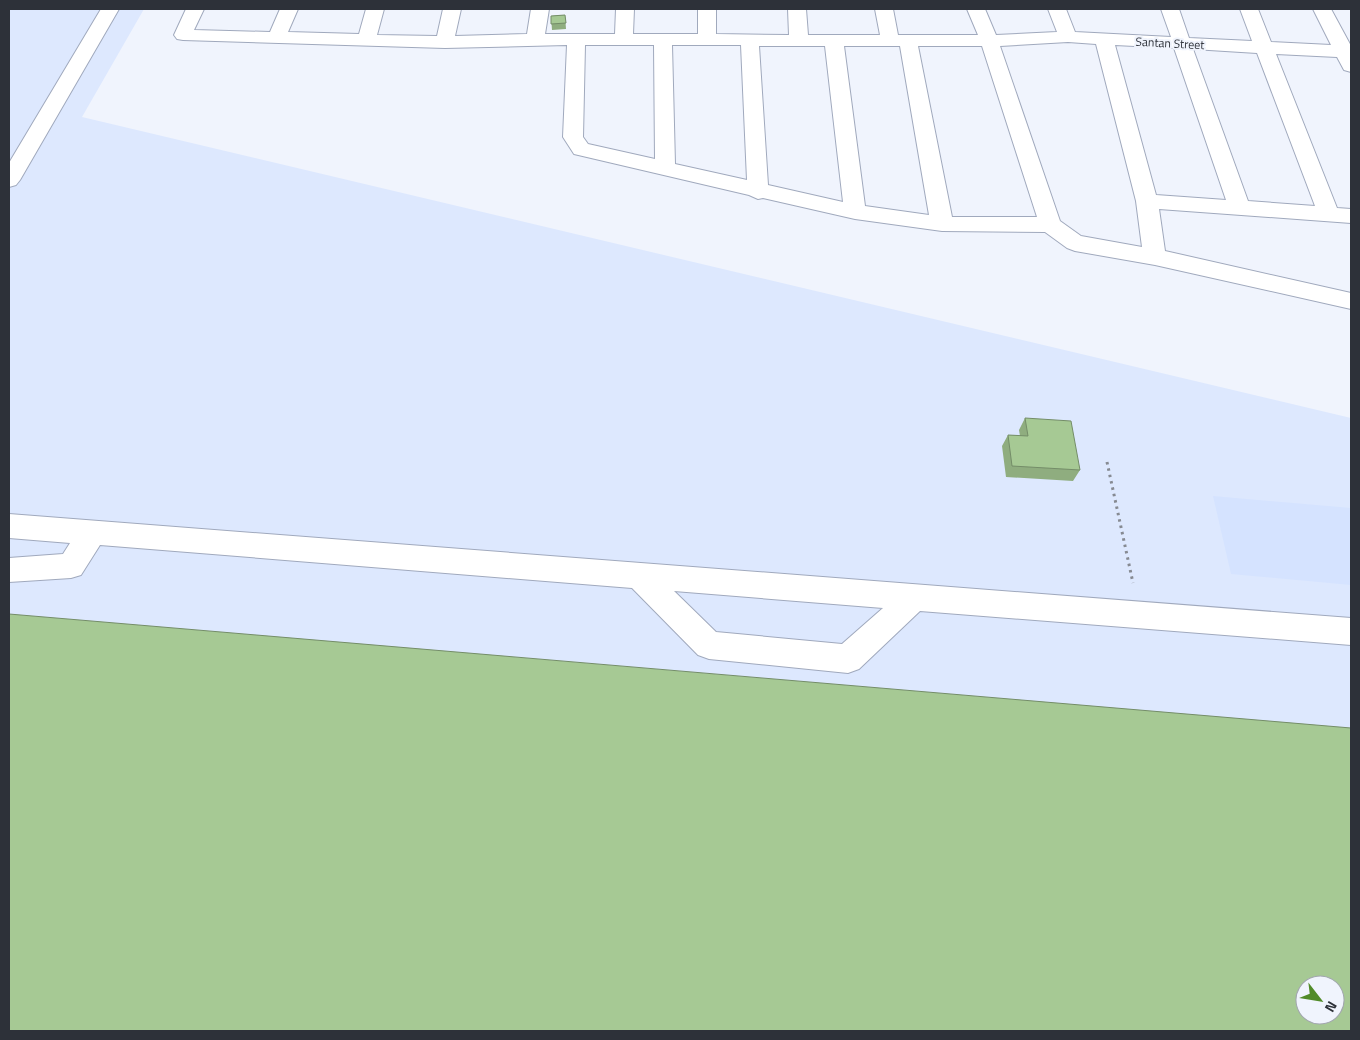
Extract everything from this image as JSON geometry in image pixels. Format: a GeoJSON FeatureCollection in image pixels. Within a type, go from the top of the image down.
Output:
{"type":"FeatureCollection","features":[{"type":"Feature","properties":{"kind":"street"},"geometry":{"type":"LineString","coordinates":[[9,180],[110,9]]}},
{"type":"Feature","properties":{"kind":"street","name":"Santan Street"},"geometry":{"type":"LineString","coordinates":[[195,9],[183,35],[445,42],[536,39],[989,41],[1068,37],[1264,47],[1349,57]]}},
{"type":"Feature","properties":{"kind":"street"},"geometry":{"type":"LineString","coordinates":[[277,38],[289,9]]}},
{"type":"Feature","properties":{"kind":"street"},"geometry":{"type":"LineString","coordinates":[[366,40],[375,9]]}},
{"type":"Feature","properties":{"kind":"street"},"geometry":{"type":"LineString","coordinates":[[445,42],[452,9]]}},
{"type":"Feature","properties":{"kind":"street"},"geometry":{"type":"LineString","coordinates":[[536,39],[540,9]]}},
{"type":"Feature","properties":{"kind":"street"},"geometry":{"type":"LineString","coordinates":[[624,40],[626,9]]}},
{"type":"Feature","properties":{"kind":"street"},"geometry":{"type":"LineString","coordinates":[[707,9],[707,40]]}},
{"type":"Feature","properties":{"kind":"street"},"geometry":{"type":"LineString","coordinates":[[798,9],[799,41]]}},
{"type":"Feature","properties":{"kind":"street"},"geometry":{"type":"LineString","coordinates":[[884,9],[899,41],[942,224]]}},
{"type":"Feature","properties":{"kind":"street"},"geometry":{"type":"LineString","coordinates":[[976,9],[989,41],[1050,225]]}},
{"type":"Feature","properties":{"kind":"street"},"geometry":{"type":"LineString","coordinates":[[1056,9],[1068,37]]}},
{"type":"Feature","properties":{"kind":"street"},"geometry":{"type":"LineString","coordinates":[[1170,9],[1239,207]]}},
{"type":"Feature","properties":{"kind":"street"},"geometry":{"type":"LineString","coordinates":[[1249,9],[1329,214]]}},
{"type":"Feature","properties":{"kind":"street"},"geometry":{"type":"LineString","coordinates":[[1322,9],[1349,57]]}},
{"type":"Feature","properties":{"kind":"street"},"geometry":{"type":"LineString","coordinates":[[576,39],[574,137],[581,149],[758,192],[855,212],[942,224],[1050,225],[1075,243],[1155,257],[1351,301]]}},
{"type":"Feature","properties":{"kind":"street"},"geometry":{"type":"LineString","coordinates":[[1104,39],[1147,201],[1155,257]]}},
{"type":"Feature","properties":{"kind":"street"},"geometry":{"type":"LineString","coordinates":[[663,40],[665,169]]}},
{"type":"Feature","properties":{"kind":"street"},"geometry":{"type":"LineString","coordinates":[[750,40],[758,192]]}},
{"type":"Feature","properties":{"kind":"street"},"geometry":{"type":"LineString","coordinates":[[834,41],[855,212]]}},
{"type":"Feature","properties":{"kind":"street"},"geometry":{"type":"LineString","coordinates":[[1147,201],[1351,216]]}},
{"type":"Feature","properties":{"kind":"street"},"geometry":{"type":"LineString","coordinates":[[9,526],[1351,632]]}},
{"type":"Feature","properties":{"kind":"street"},"geometry":{"type":"LineString","coordinates":[[9,570],[71,566],[92,533]]}},
{"type":"Feature","properties":{"kind":"street"},"geometry":{"type":"LineString","coordinates":[[638,575],[708,645],[848,659],[915,597]]}},
{"type":"Feature","properties":{"kind":"path"},"geometry":{"type":"LineString","coordinates":[[1107,462],[1139,614]]}},
{"type":"Feature","properties":{"kind":"shaded area"},"geometry":{"type":"Polygon","coordinates":[[[9,9],[144,9],[82,117],[1351,418],[1351,1031],[9,1031],[9,9]]]}},
{"type":"Feature","properties":{"kind":"shaded area"},"geometry":{"type":"Polygon","coordinates":[[[1213,496],[1351,508],[1351,585],[1231,574],[1213,496]]]}},
{"type":"Feature","properties":{"kind":"building"},"geometry":{"type":"Polygon","coordinates":[[[565,15],[566,23],[551,24],[551,16],[565,15]]]}},
{"type":"Feature","properties":{"kind":"building"},"geometry":{"type":"Polygon","coordinates":[[[1025,418],[1071,421],[1080,470],[1012,466],[1008,435],[1028,436],[1025,418]]]}},
{"type":"Feature","properties":{"kind":"building"},"geometry":{"type":"Polygon","coordinates":[[[9,614],[1351,728],[1351,1031],[9,1031],[9,614]]]}}]}
